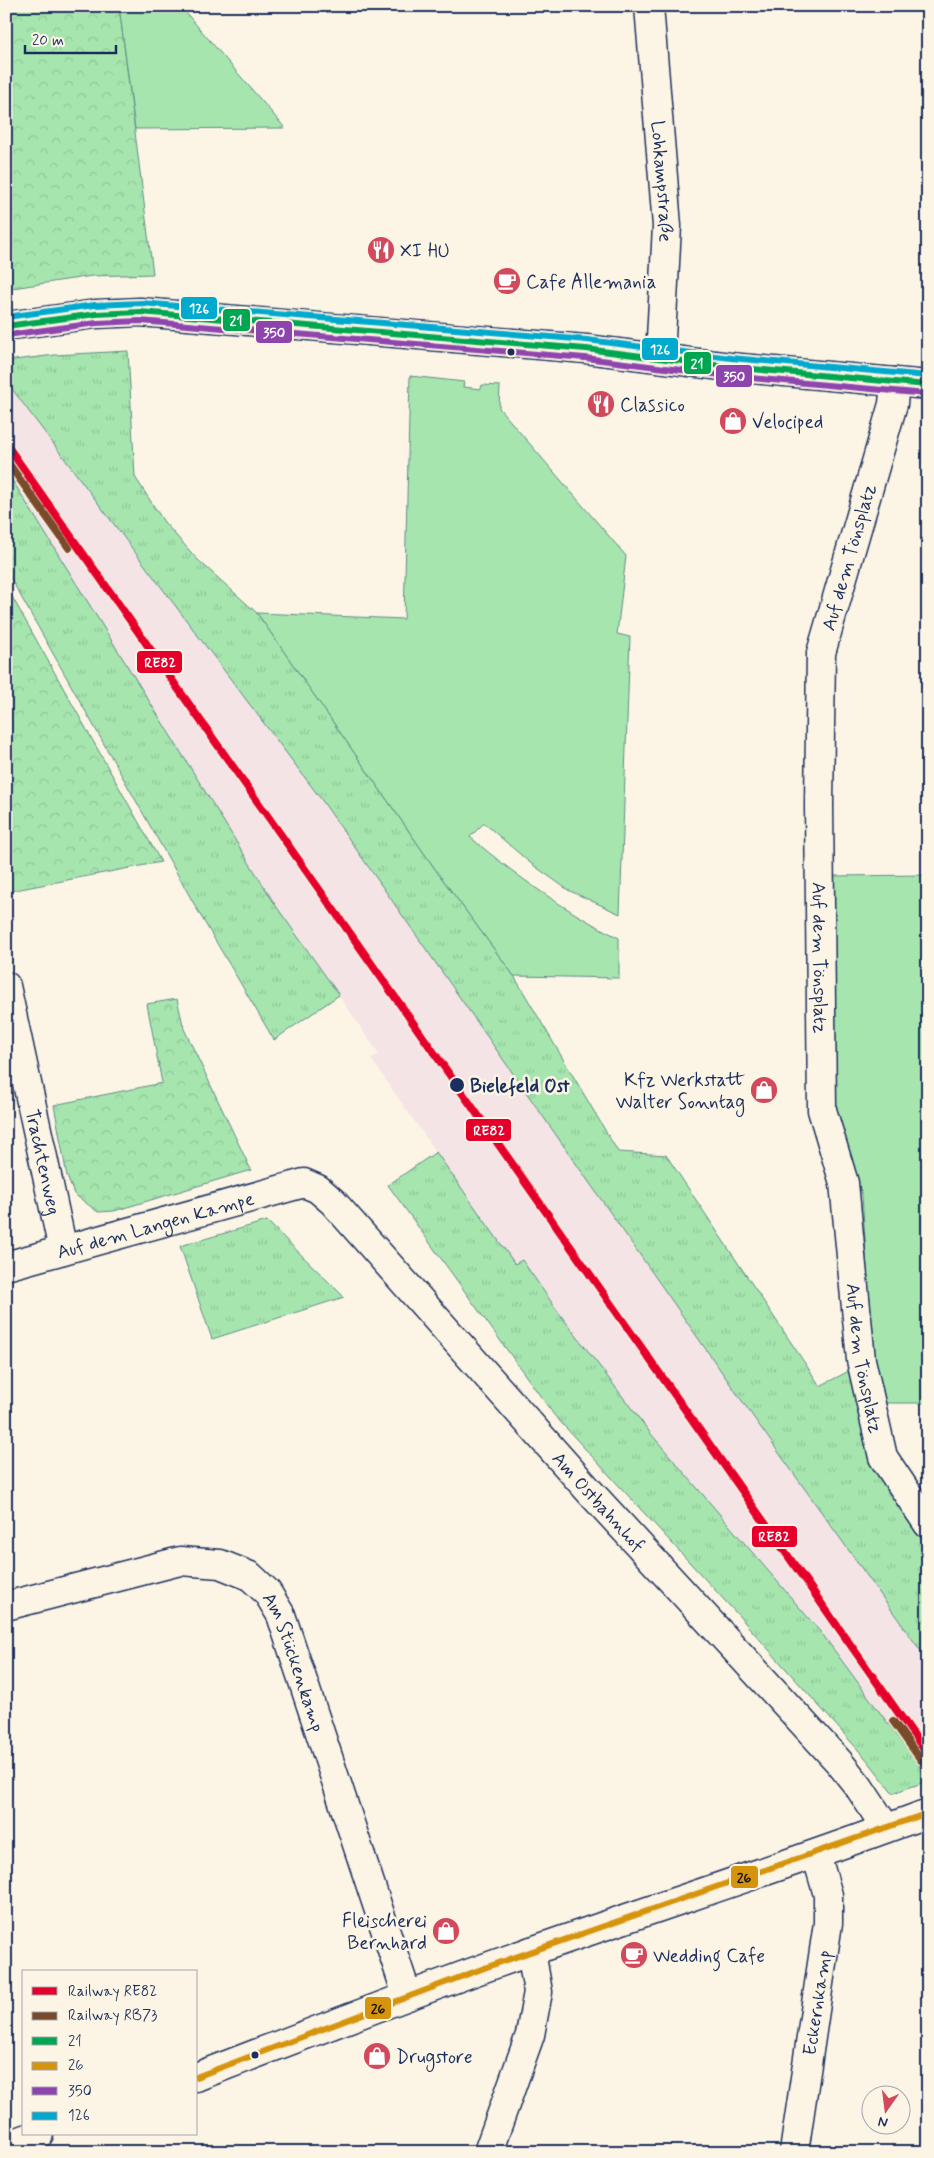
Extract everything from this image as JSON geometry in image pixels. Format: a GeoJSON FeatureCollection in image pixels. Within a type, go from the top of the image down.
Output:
{"type":"FeatureCollection","features":[{"type":"Feature","properties":{"kind":"street","name":"Lohkampstraße"},"geometry":{"type":"LineString","coordinates":[[649,6],[667,226],[660,357]]}},
{"type":"Feature","properties":{"kind":"street"},"geometry":{"type":"LineString","coordinates":[[6,326],[96,314],[140,312],[586,348],[730,367],[928,385]]}},
{"type":"Feature","properties":{"kind":"street","name":"Auf dem Tönsplatz"},"geometry":{"type":"LineString","coordinates":[[895,382],[893,404],[820,653],[819,805],[822,1110],[844,1182],[861,1360],[883,1457],[928,1524]]}},
{"type":"Feature","properties":{"kind":"street","name":"Trachtenweg"},"geometry":{"type":"LineString","coordinates":[[6,986],[63,1250]]}},
{"type":"Feature","properties":{"kind":"street","name":"Auf dem Langen Kampe"},"geometry":{"type":"LineString","coordinates":[[6,1266],[304,1183]]}},
{"type":"Feature","properties":{"kind":"street","name":"Am Ostbahnhof"},"geometry":{"type":"LineString","coordinates":[[304,1183],[318,1189],[333,1202],[591,1492],[839,1762],[859,1787],[886,1828]]}},
{"type":"Feature","properties":{"kind":"street","name":"Am Stückenkamp"},"geometry":{"type":"LineString","coordinates":[[6,1606],[180,1561],[220,1564],[250,1576],[268,1592],[280,1615],[407,1996]]}},
{"type":"Feature","properties":{"kind":"street"},"geometry":{"type":"LineString","coordinates":[[198,2076],[407,1996],[531,1951],[816,1854],[928,1812]]}},
{"type":"Feature","properties":{"kind":"street","name":"Eckernkamp"},"geometry":{"type":"LineString","coordinates":[[794,2152],[828,1923],[828,1895],[816,1854]]}},
{"type":"Feature","properties":{"kind":"street"},"geometry":{"type":"LineString","coordinates":[[488,2152],[530,2036],[538,1992],[531,1951]]}},
{"type":"Feature","properties":{"kind":"street"},"geometry":{"type":"LineString","coordinates":[[6,2146],[34,2136]]}},
{"type":"Feature","properties":{"kind":"shaded area"},"geometry":{"type":"Polygon","coordinates":[[[128,351],[135,477],[164,522],[197,559],[438,873],[514,976],[618,1152],[666,1155],[820,1386],[849,1371],[872,1463],[928,1547],[928,1773],[926,1774],[928,1781],[893,1793],[868,1761],[738,1615],[554,1415],[388,1185],[436,1152],[371,1059],[379,1054],[339,996],[274,1040],[202,918],[6,570],[6,361],[55,355],[128,351]]]}},
{"type":"Feature","properties":{"kind":"green space"},"geometry":{"type":"Polygon","coordinates":[[[6,6],[119,6],[153,274],[92,276],[6,289],[6,6]]]}},
{"type":"Feature","properties":{"kind":"green space"},"geometry":{"type":"Polygon","coordinates":[[[119,6],[180,6],[285,128],[135,129],[119,6]]]}},
{"type":"Feature","properties":{"kind":"green space"},"geometry":{"type":"Polygon","coordinates":[[[128,351],[135,477],[164,522],[197,559],[257,613],[438,873],[514,976],[618,1152],[666,1155],[820,1386],[849,1371],[872,1463],[928,1547],[928,1661],[754,1418],[321,799],[6,381],[6,361],[55,355],[128,351]]]}},
{"type":"Feature","properties":{"kind":"green space"},"geometry":{"type":"Polygon","coordinates":[[[410,376],[464,382],[463,387],[481,389],[482,385],[500,386],[499,408],[626,556],[617,634],[630,637],[620,914],[568,890],[529,862],[484,823],[470,837],[542,892],[599,928],[619,938],[619,978],[514,976],[438,873],[257,613],[404,619],[410,376]]]}},
{"type":"Feature","properties":{"kind":"green space"},"geometry":{"type":"Polygon","coordinates":[[[6,470],[276,906],[339,995],[274,1040],[202,918],[6,570],[6,470]]]}},
{"type":"Feature","properties":{"kind":"green space"},"geometry":{"type":"Polygon","coordinates":[[[6,586],[161,862],[10,891],[6,874],[6,586]]]}},
{"type":"Feature","properties":{"kind":"green space"},"geometry":{"type":"Polygon","coordinates":[[[928,875],[928,1403],[882,1403],[874,1373],[862,1195],[836,1112],[833,876],[928,875]]]}},
{"type":"Feature","properties":{"kind":"green space"},"geometry":{"type":"Polygon","coordinates":[[[177,999],[184,1029],[251,1170],[114,1211],[98,1212],[74,1194],[67,1176],[54,1105],[162,1083],[147,1004],[177,999]]]}},
{"type":"Feature","properties":{"kind":"green space"},"geometry":{"type":"Polygon","coordinates":[[[436,1152],[515,1264],[522,1260],[559,1313],[651,1434],[823,1635],[925,1774],[928,1781],[893,1793],[868,1761],[738,1615],[554,1415],[388,1185],[436,1152]]]}},
{"type":"Feature","properties":{"kind":"green space"},"geometry":{"type":"Polygon","coordinates":[[[267,1221],[344,1297],[212,1339],[180,1246],[267,1221]]]}},
{"type":"Feature","properties":{"kind":"rail line","name":"RE82"},"geometry":{"type":"LineString","coordinates":[[6,444],[928,1755]]}},
{"type":"Feature","properties":{"kind":"rail line","name":"RB73"},"geometry":{"type":"LineString","coordinates":[[6,460],[69,548]]}},
{"type":"Feature","properties":{"kind":"rail line","name":"RB73"},"geometry":{"type":"LineString","coordinates":[[893,1721],[921,1760]]}},
{"type":"Feature","properties":{"kind":"transit line","name":"126"},"geometry":{"type":"LineString","coordinates":[[6,317],[95,305],[141,303],[587,340],[731,358],[928,376]]}},
{"type":"Feature","properties":{"kind":"transit line","name":"21"},"geometry":{"type":"LineString","coordinates":[[6,326],[96,314],[140,312],[586,349],[730,367],[928,385]]}},
{"type":"Feature","properties":{"kind":"transit line","name":"350"},"geometry":{"type":"LineString","coordinates":[[7,335],[97,323],[140,321],[585,358],[729,376],[927,394]]}},
{"type":"Feature","properties":{"kind":"transit line","name":"26"},"geometry":{"type":"LineString","coordinates":[[198,2076],[487,1967],[928,1813]]}},
{"type":"Feature","properties":{"kind":"place","name":"XI HU"},"geometry":{"type":"Point","coordinates":[381,250]}},
{"type":"Feature","properties":{"kind":"place","name":"Cafe Allemania"},"geometry":{"type":"Point","coordinates":[507,281]}},
{"type":"Feature","properties":{"kind":"place","name":"Classico"},"geometry":{"type":"Point","coordinates":[601,404]}},
{"type":"Feature","properties":{"kind":"place","name":"Velociped"},"geometry":{"type":"Point","coordinates":[733,421]}},
{"type":"Feature","properties":{"kind":"place","name":"Bielefeld Ost"},"geometry":{"type":"Point","coordinates":[457,1085]}},
{"type":"Feature","properties":{"kind":"place","name":"Kfz Werkstatt Walter Sonntag"},"geometry":{"type":"Point","coordinates":[764,1090]}},
{"type":"Feature","properties":{"kind":"place","name":"Fleischerei Bernhard"},"geometry":{"type":"Point","coordinates":[446,1931]}},
{"type":"Feature","properties":{"kind":"place","name":"Wedding Cafe"},"geometry":{"type":"Point","coordinates":[634,1955]}},
{"type":"Feature","properties":{"kind":"place","name":"Drugstore"},"geometry":{"type":"Point","coordinates":[377,2056]}}]}
